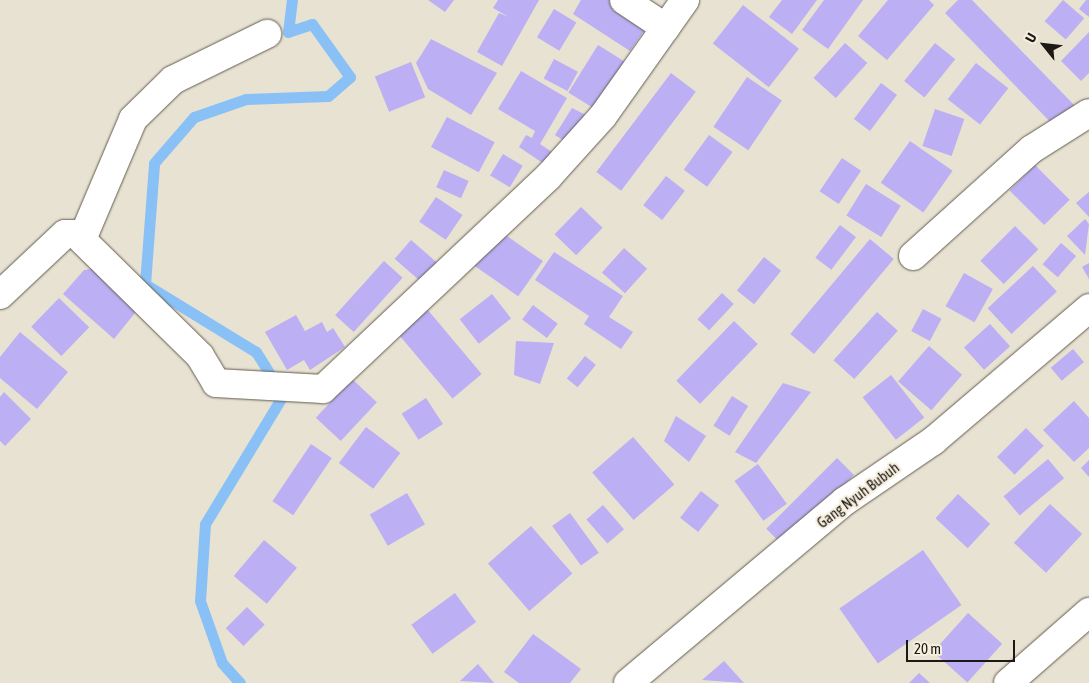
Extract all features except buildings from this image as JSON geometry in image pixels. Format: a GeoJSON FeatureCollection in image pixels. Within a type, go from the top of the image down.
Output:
{"type":"FeatureCollection","features":[{"type":"Feature","properties":{"kind":"street"},"geometry":{"type":"LineString","coordinates":[[624,0],[666,28]]}},
{"type":"Feature","properties":{"kind":"street"},"geometry":{"type":"LineString","coordinates":[[0,295],[65,234],[83,237],[200,356],[216,383],[323,389],[548,177],[603,116],[685,0]]}},
{"type":"Feature","properties":{"kind":"street"},"geometry":{"type":"LineString","coordinates":[[83,237],[133,119],[173,80],[267,34]]}},
{"type":"Feature","properties":{"kind":"street"},"geometry":{"type":"LineString","coordinates":[[913,256],[1032,149],[1089,113]]}},
{"type":"Feature","properties":{"kind":"street","name":"Gang Nyuh Bubuh"},"geometry":{"type":"LineString","coordinates":[[628,683],[845,501],[934,441],[1089,308]]}},
{"type":"Feature","properties":{"kind":"street"},"geometry":{"type":"LineString","coordinates":[[1008,683],[1089,612]]}},
{"type":"Feature","properties":{"kind":"waterway"},"geometry":{"type":"LineString","coordinates":[[240,683],[222,663],[200,601],[205,524],[283,395],[256,352],[145,284],[154,163],[194,117],[246,99],[328,96],[350,77],[312,24],[288,32],[292,0]]}}]}
